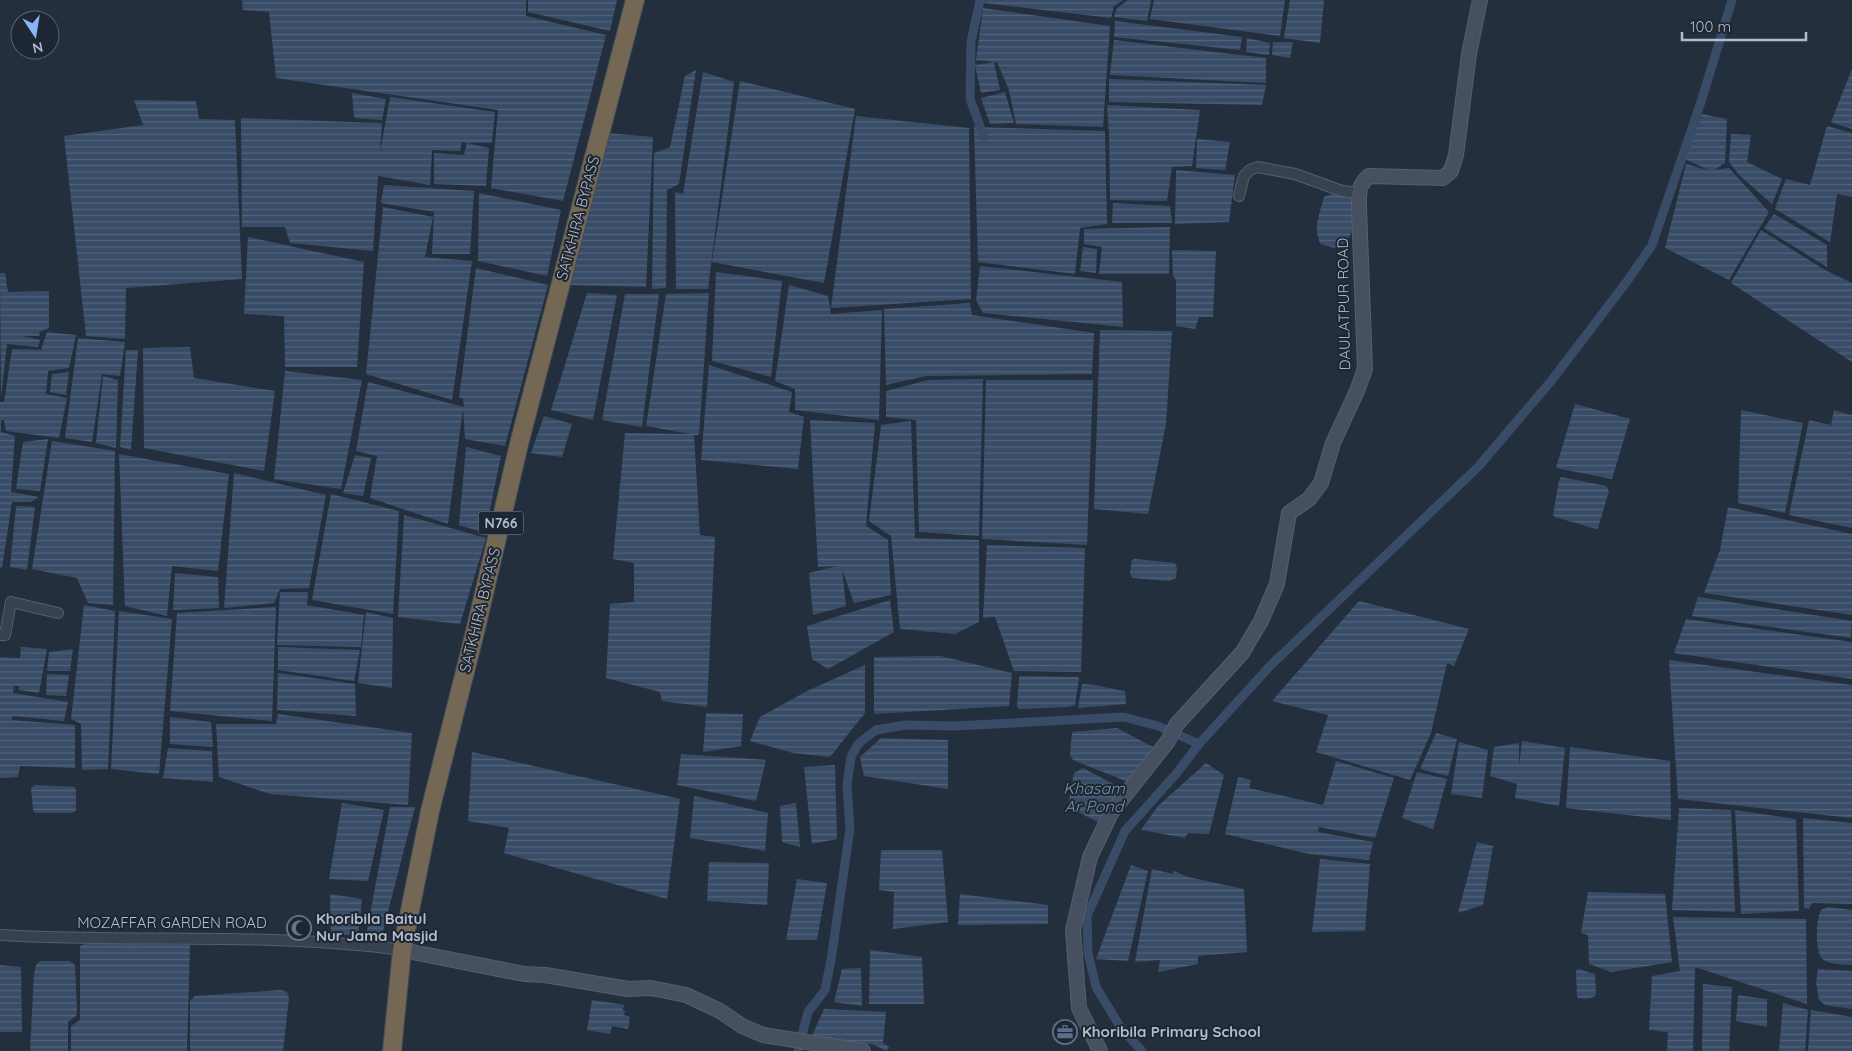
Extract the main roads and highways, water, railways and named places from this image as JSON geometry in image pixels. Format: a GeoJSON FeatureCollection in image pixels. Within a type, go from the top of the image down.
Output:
{"type":"FeatureCollection","features":[{"type":"Feature","properties":{"kind":"highway","name":"SATKHIRA BYPASS"},"geometry":{"type":"LineString","coordinates":[[392,1051],[402,950],[430,811],[475,632],[520,440],[636,0]]}},
{"type":"Feature","properties":{"kind":"water"},"geometry":{"type":"Polygon","coordinates":[[[242,0],[526,0],[526,16],[606,35],[563,201],[491,188],[498,110],[276,78],[269,12],[243,10],[242,0]]]}},
{"type":"Feature","properties":{"kind":"water"},"geometry":{"type":"Polygon","coordinates":[[[528,0],[617,0],[610,31],[528,12],[528,0]]]}},
{"type":"Feature","properties":{"kind":"water"},"geometry":{"type":"Polygon","coordinates":[[[985,0],[1123,0],[1114,6],[1111,18],[984,3],[985,0]]]}},
{"type":"Feature","properties":{"kind":"water"},"geometry":{"type":"Polygon","coordinates":[[[1128,0],[1151,0],[1147,21],[1114,17],[1117,8],[1128,0]]]}},
{"type":"Feature","properties":{"kind":"water"},"geometry":{"type":"Polygon","coordinates":[[[1154,0],[1285,0],[1280,36],[1150,19],[1154,0]]]}},
{"type":"Feature","properties":{"kind":"water"},"geometry":{"type":"Polygon","coordinates":[[[1290,0],[1324,0],[1320,43],[1284,38],[1290,0]]]}},
{"type":"Feature","properties":{"kind":"water"},"geometry":{"type":"Polygon","coordinates":[[[983,8],[1110,26],[1103,127],[1016,124],[1009,90],[997,62],[976,60],[983,8]]]}},
{"type":"Feature","properties":{"kind":"water"},"geometry":{"type":"Polygon","coordinates":[[[1115,21],[1242,37],[1240,50],[1114,37],[1115,21]]]}},
{"type":"Feature","properties":{"kind":"water"},"geometry":{"type":"Polygon","coordinates":[[[1247,38],[1270,43],[1269,55],[1246,52],[1247,38]]]}},
{"type":"Feature","properties":{"kind":"water"},"geometry":{"type":"Polygon","coordinates":[[[1114,40],[1266,58],[1266,83],[1110,75],[1114,40]]]}},
{"type":"Feature","properties":{"kind":"water"},"geometry":{"type":"Polygon","coordinates":[[[1273,42],[1293,42],[1290,58],[1272,55],[1273,42]]]}},
{"type":"Feature","properties":{"kind":"water"},"geometry":{"type":"Polygon","coordinates":[[[994,62],[1000,90],[981,93],[975,65],[994,62]]]}},
{"type":"Feature","properties":{"kind":"water"},"geometry":{"type":"Polygon","coordinates":[[[1852,69],[1852,129],[1831,122],[1852,69]]]}},
{"type":"Feature","properties":{"kind":"water"},"geometry":{"type":"Polygon","coordinates":[[[696,70],[679,184],[667,190],[666,288],[652,289],[654,153],[670,147],[685,76],[696,70]]]}},
{"type":"Feature","properties":{"kind":"water"},"geometry":{"type":"Polygon","coordinates":[[[703,72],[734,82],[708,289],[676,289],[675,192],[683,194],[703,72]]]}},
{"type":"Feature","properties":{"kind":"water"},"geometry":{"type":"Polygon","coordinates":[[[1109,79],[1266,85],[1262,105],[1109,102],[1109,79]]]}},
{"type":"Feature","properties":{"kind":"water"},"geometry":{"type":"Polygon","coordinates":[[[740,81],[855,109],[824,283],[712,262],[740,81]]]}},
{"type":"Feature","properties":{"kind":"water"},"geometry":{"type":"Polygon","coordinates":[[[1005,92],[1014,123],[990,124],[981,98],[1005,92]]]}},
{"type":"Feature","properties":{"kind":"water"},"geometry":{"type":"Polygon","coordinates":[[[352,93],[386,99],[382,120],[354,118],[352,93]]]}},
{"type":"Feature","properties":{"kind":"water"},"geometry":{"type":"Polygon","coordinates":[[[390,97],[495,112],[492,143],[462,142],[460,151],[432,150],[430,185],[378,176],[373,251],[290,243],[285,227],[242,227],[241,118],[382,123],[380,153],[390,97]]]}},
{"type":"Feature","properties":{"kind":"water"},"geometry":{"type":"Polygon","coordinates":[[[134,100],[196,101],[199,119],[235,120],[242,279],[126,288],[125,339],[86,336],[64,136],[143,125],[134,100]]]}},
{"type":"Feature","properties":{"kind":"water"},"geometry":{"type":"Polygon","coordinates":[[[1107,105],[1200,110],[1192,166],[1172,167],[1167,201],[1110,200],[1107,105]]]}},
{"type":"Feature","properties":{"kind":"water"},"geometry":{"type":"Polygon","coordinates":[[[1702,114],[1727,119],[1725,163],[1714,170],[1729,168],[1769,212],[1729,280],[1665,248],[1686,164],[1711,171],[1685,159],[1702,114]]]}},
{"type":"Feature","properties":{"kind":"water"},"geometry":{"type":"Polygon","coordinates":[[[856,116],[969,128],[971,299],[831,308],[856,116]]]}},
{"type":"Feature","properties":{"kind":"water"},"geometry":{"type":"Polygon","coordinates":[[[1827,126],[1852,133],[1852,197],[1837,194],[1830,242],[1775,209],[1786,179],[1810,185],[1827,126]]]}},
{"type":"Feature","properties":{"kind":"water"},"geometry":{"type":"Polygon","coordinates":[[[974,127],[1105,131],[1107,224],[1080,228],[1075,274],[978,262],[974,127]]]}},
{"type":"Feature","properties":{"kind":"water"},"geometry":{"type":"Polygon","coordinates":[[[607,133],[653,137],[646,287],[568,285],[607,133]]]}},
{"type":"Feature","properties":{"kind":"water"},"geometry":{"type":"Polygon","coordinates":[[[1731,134],[1751,135],[1747,162],[1782,179],[1772,204],[1739,175],[1729,162],[1731,134]]]}},
{"type":"Feature","properties":{"kind":"water"},"geometry":{"type":"Polygon","coordinates":[[[1197,139],[1230,142],[1225,170],[1196,168],[1197,139]]]}},
{"type":"Feature","properties":{"kind":"water"},"geometry":{"type":"Polygon","coordinates":[[[467,143],[489,148],[486,186],[434,184],[434,153],[464,155],[467,143]]]}},
{"type":"Feature","properties":{"kind":"water"},"geometry":{"type":"Polygon","coordinates":[[[1176,170],[1235,175],[1229,222],[1175,224],[1176,170]]]}},
{"type":"Feature","properties":{"kind":"water"},"geometry":{"type":"Polygon","coordinates":[[[384,185],[474,191],[470,254],[432,254],[434,212],[381,203],[384,185]]]}},
{"type":"Feature","properties":{"kind":"water"},"geometry":{"type":"Polygon","coordinates":[[[1337,192],[1353,195],[1354,219],[1348,239],[1334,248],[1321,244],[1318,238],[1317,227],[1324,197],[1337,192]]]}},
{"type":"Feature","properties":{"kind":"water"},"geometry":{"type":"Polygon","coordinates":[[[479,193],[561,210],[547,276],[478,261],[479,193]]]}},
{"type":"Feature","properties":{"kind":"water"},"geometry":{"type":"Polygon","coordinates":[[[1113,203],[1170,206],[1172,223],[1112,223],[1113,203]]]}},
{"type":"Feature","properties":{"kind":"water"},"geometry":{"type":"Polygon","coordinates":[[[383,207],[433,217],[425,257],[472,261],[452,400],[366,374],[383,207]]]}},
{"type":"Feature","properties":{"kind":"water"},"geometry":{"type":"Polygon","coordinates":[[[1774,214],[1827,245],[1827,267],[1764,228],[1774,214]]]}},
{"type":"Feature","properties":{"kind":"water"},"geometry":{"type":"Polygon","coordinates":[[[1170,227],[1169,274],[1099,274],[1102,247],[1084,244],[1084,229],[1170,227]]]}},
{"type":"Feature","properties":{"kind":"water"},"geometry":{"type":"Polygon","coordinates":[[[1761,230],[1825,270],[1852,283],[1852,362],[1731,283],[1761,230]]]}},
{"type":"Feature","properties":{"kind":"water"},"geometry":{"type":"Polygon","coordinates":[[[248,237],[364,262],[357,367],[285,367],[284,316],[244,314],[248,237]]]}},
{"type":"Feature","properties":{"kind":"water"},"geometry":{"type":"Polygon","coordinates":[[[1083,247],[1097,249],[1096,273],[1080,271],[1083,247]]]}},
{"type":"Feature","properties":{"kind":"water"},"geometry":{"type":"Polygon","coordinates":[[[1172,250],[1216,251],[1213,317],[1199,317],[1195,329],[1176,326],[1176,280],[1173,276],[1172,250]]]}},
{"type":"Feature","properties":{"kind":"water"},"geometry":{"type":"Polygon","coordinates":[[[980,266],[1122,282],[1123,327],[983,313],[976,300],[980,266]]]}},
{"type":"Feature","properties":{"kind":"water"},"geometry":{"type":"Polygon","coordinates":[[[476,268],[548,285],[505,446],[465,439],[463,408],[448,524],[370,498],[377,456],[356,451],[368,382],[464,407],[463,398],[459,398],[476,268]]]}},
{"type":"Feature","properties":{"kind":"water"},"geometry":{"type":"Polygon","coordinates":[[[716,272],[782,281],[771,377],[712,361],[716,272]]]}},
{"type":"Feature","properties":{"kind":"water"},"geometry":{"type":"Polygon","coordinates":[[[0,273],[5,273],[8,292],[49,291],[49,328],[39,332],[40,336],[22,336],[40,340],[38,347],[7,344],[1,398],[0,273]]]}},
{"type":"Feature","properties":{"kind":"water"},"geometry":{"type":"Polygon","coordinates":[[[789,285],[828,296],[831,314],[882,310],[879,420],[795,410],[795,389],[775,381],[789,285]]]}},
{"type":"Feature","properties":{"kind":"water"},"geometry":{"type":"Polygon","coordinates":[[[587,293],[617,295],[593,420],[551,410],[587,293]]]}},
{"type":"Feature","properties":{"kind":"water"},"geometry":{"type":"Polygon","coordinates":[[[709,293],[699,435],[694,435],[700,535],[715,537],[707,707],[662,701],[660,692],[606,678],[610,604],[634,602],[634,563],[613,559],[625,433],[690,434],[646,426],[666,294],[709,293]]]}},
{"type":"Feature","properties":{"kind":"water"},"geometry":{"type":"Polygon","coordinates":[[[625,294],[659,294],[642,427],[602,420],[625,294]]]}},
{"type":"Feature","properties":{"kind":"water"},"geometry":{"type":"Polygon","coordinates":[[[970,303],[972,315],[1094,333],[1092,374],[926,376],[886,385],[884,309],[970,303]]]}},
{"type":"Feature","properties":{"kind":"water"},"geometry":{"type":"Polygon","coordinates":[[[1100,330],[1172,331],[1166,424],[1148,514],[1094,509],[1100,330]]]}},
{"type":"Feature","properties":{"kind":"water"},"geometry":{"type":"Polygon","coordinates":[[[47,332],[76,335],[69,368],[48,371],[46,394],[67,398],[59,438],[6,431],[4,420],[1,420],[1,432],[15,436],[11,492],[39,497],[31,502],[12,502],[2,568],[0,567],[0,402],[4,402],[12,349],[41,350],[47,332]]]}},
{"type":"Feature","properties":{"kind":"water"},"geometry":{"type":"Polygon","coordinates":[[[78,338],[125,342],[120,376],[102,374],[92,442],[65,438],[78,338]]]}},
{"type":"Feature","properties":{"kind":"water"},"geometry":{"type":"Polygon","coordinates":[[[190,347],[194,378],[275,391],[264,471],[144,448],[143,348],[190,347]]]}},
{"type":"Feature","properties":{"kind":"water"},"geometry":{"type":"Polygon","coordinates":[[[126,350],[138,350],[131,450],[120,447],[126,350]]]}},
{"type":"Feature","properties":{"kind":"water"},"geometry":{"type":"Polygon","coordinates":[[[709,365],[792,392],[789,412],[804,417],[798,469],[701,460],[709,365]]]}},
{"type":"Feature","properties":{"kind":"water"},"geometry":{"type":"Polygon","coordinates":[[[285,371],[362,380],[341,489],[274,479],[285,371]]]}},
{"type":"Feature","properties":{"kind":"water"},"geometry":{"type":"Polygon","coordinates":[[[69,372],[66,395],[50,392],[52,374],[69,372]]]}},
{"type":"Feature","properties":{"kind":"water"},"geometry":{"type":"Polygon","coordinates":[[[103,376],[118,380],[116,448],[96,443],[103,376]]]}},
{"type":"Feature","properties":{"kind":"water"},"geometry":{"type":"Polygon","coordinates":[[[983,379],[979,536],[919,532],[916,420],[886,417],[886,391],[928,380],[983,379]]]}},
{"type":"Feature","properties":{"kind":"water"},"geometry":{"type":"Polygon","coordinates":[[[986,380],[1093,380],[1087,545],[982,539],[986,380]]]}},
{"type":"Feature","properties":{"kind":"water"},"geometry":{"type":"Polygon","coordinates":[[[1575,404],[1630,419],[1612,479],[1556,468],[1575,404]]]}},
{"type":"Feature","properties":{"kind":"water"},"geometry":{"type":"Polygon","coordinates":[[[1741,410],[1803,423],[1785,513],[1738,503],[1741,410]]]}},
{"type":"Feature","properties":{"kind":"water"},"geometry":{"type":"Polygon","coordinates":[[[1834,410],[1851,415],[1852,413],[1852,528],[1789,515],[1809,420],[1831,425],[1834,410]]]}},
{"type":"Feature","properties":{"kind":"water"},"geometry":{"type":"Polygon","coordinates":[[[544,416],[572,424],[562,457],[531,453],[544,416]]]}},
{"type":"Feature","properties":{"kind":"water"},"geometry":{"type":"Polygon","coordinates":[[[810,420],[875,423],[866,526],[888,540],[891,595],[854,603],[842,569],[846,606],[813,615],[809,573],[837,566],[818,567],[810,420]]]}},
{"type":"Feature","properties":{"kind":"water"},"geometry":{"type":"Polygon","coordinates":[[[911,421],[915,538],[979,540],[979,622],[955,634],[900,629],[891,536],[869,521],[881,425],[911,421]]]}},
{"type":"Feature","properties":{"kind":"water"},"geometry":{"type":"Polygon","coordinates":[[[48,439],[40,491],[16,489],[23,442],[48,439]]]}},
{"type":"Feature","properties":{"kind":"water"},"geometry":{"type":"Polygon","coordinates":[[[52,441],[115,451],[113,605],[88,603],[77,578],[32,569],[52,441]]]}},
{"type":"Feature","properties":{"kind":"water"},"geometry":{"type":"Polygon","coordinates":[[[466,447],[501,456],[485,533],[459,525],[466,447]]]}},
{"type":"Feature","properties":{"kind":"water"},"geometry":{"type":"Polygon","coordinates":[[[119,454],[229,474],[218,571],[172,566],[167,616],[125,606],[119,454]]]}},
{"type":"Feature","properties":{"kind":"water"},"geometry":{"type":"Polygon","coordinates":[[[355,455],[371,458],[363,496],[343,493],[355,455]]]}},
{"type":"Feature","properties":{"kind":"water"},"geometry":{"type":"Polygon","coordinates":[[[234,473],[326,495],[309,588],[280,589],[274,603],[224,608],[234,473]]]}},
{"type":"Feature","properties":{"kind":"water"},"geometry":{"type":"Polygon","coordinates":[[[1561,477],[1606,486],[1609,491],[1598,528],[1596,529],[1553,515],[1561,477]]]}},
{"type":"Feature","properties":{"kind":"water"},"geometry":{"type":"Polygon","coordinates":[[[331,494],[399,511],[393,614],[312,600],[331,494]]]}},
{"type":"Feature","properties":{"kind":"water"},"geometry":{"type":"Polygon","coordinates":[[[16,506],[35,507],[27,570],[10,567],[16,506]]]}},
{"type":"Feature","properties":{"kind":"water"},"geometry":{"type":"Polygon","coordinates":[[[1728,507],[1852,534],[1852,615],[1704,593],[1720,550],[1728,507]]]}},
{"type":"Feature","properties":{"kind":"water"},"geometry":{"type":"Polygon","coordinates":[[[404,515],[486,538],[460,624],[398,617],[404,515]]]}},
{"type":"Feature","properties":{"kind":"water"},"geometry":{"type":"Polygon","coordinates":[[[987,545],[1085,548],[1081,672],[1014,671],[995,617],[983,618],[987,545]]]}},
{"type":"Feature","properties":{"kind":"water"},"geometry":{"type":"Polygon","coordinates":[[[1132,560],[1175,563],[1177,568],[1176,578],[1169,581],[1132,578],[1130,573],[1132,560]]]}},
{"type":"Feature","properties":{"kind":"water"},"geometry":{"type":"Polygon","coordinates":[[[175,573],[218,577],[219,608],[173,610],[175,573]]]}},
{"type":"Feature","properties":{"kind":"water"},"geometry":{"type":"Polygon","coordinates":[[[280,592],[308,592],[307,605],[364,615],[361,647],[277,645],[280,592]]]}},
{"type":"Feature","properties":{"kind":"water"},"geometry":{"type":"Polygon","coordinates":[[[1698,597],[1852,621],[1851,638],[1692,616],[1698,597]]]}},
{"type":"Feature","properties":{"kind":"water"},"geometry":{"type":"Polygon","coordinates":[[[890,600],[894,632],[828,669],[812,659],[807,626],[890,600]]]}},
{"type":"Feature","properties":{"kind":"water"},"geometry":{"type":"Polygon","coordinates":[[[1359,601],[1469,629],[1454,666],[1447,663],[1431,733],[1410,780],[1316,752],[1328,715],[1272,701],[1359,601]]]}},
{"type":"Feature","properties":{"kind":"water"},"geometry":{"type":"Polygon","coordinates":[[[84,605],[115,611],[108,769],[82,770],[81,724],[71,719],[84,605]]]}},
{"type":"Feature","properties":{"kind":"water"},"geometry":{"type":"Polygon","coordinates":[[[276,607],[272,721],[170,711],[177,613],[276,607]]]}},
{"type":"Feature","properties":{"kind":"water"},"geometry":{"type":"Polygon","coordinates":[[[119,611],[172,619],[159,774],[111,769],[119,611]]]}},
{"type":"Feature","properties":{"kind":"water"},"geometry":{"type":"Polygon","coordinates":[[[366,612],[393,618],[392,688],[358,683],[366,612]]]}},
{"type":"Feature","properties":{"kind":"water"},"geometry":{"type":"Polygon","coordinates":[[[1686,619],[1852,642],[1852,679],[1674,653],[1686,619]]]}},
{"type":"Feature","properties":{"kind":"water"},"geometry":{"type":"Polygon","coordinates":[[[21,647],[47,649],[39,693],[19,690],[19,686],[14,686],[13,693],[68,702],[64,721],[12,716],[12,720],[75,725],[75,768],[20,766],[18,777],[0,778],[0,657],[20,658],[21,647]]]}},
{"type":"Feature","properties":{"kind":"water"},"geometry":{"type":"Polygon","coordinates":[[[278,647],[360,650],[354,681],[278,670],[278,647]]]}},
{"type":"Feature","properties":{"kind":"water"},"geometry":{"type":"Polygon","coordinates":[[[73,649],[70,671],[47,671],[49,652],[73,649]]]}},
{"type":"Feature","properties":{"kind":"water"},"geometry":{"type":"Polygon","coordinates":[[[940,656],[1012,673],[1009,706],[874,714],[874,657],[940,656]]]}},
{"type":"Feature","properties":{"kind":"water"},"geometry":{"type":"Polygon","coordinates":[[[1669,660],[1852,685],[1852,818],[1678,799],[1669,660]]]}},
{"type":"Feature","properties":{"kind":"water"},"geometry":{"type":"Polygon","coordinates":[[[865,665],[865,713],[830,757],[793,753],[750,741],[760,717],[807,691],[865,665]]]}},
{"type":"Feature","properties":{"kind":"water"},"geometry":{"type":"Polygon","coordinates":[[[278,673],[355,684],[356,716],[277,710],[278,673]]]}},
{"type":"Feature","properties":{"kind":"water"},"geometry":{"type":"Polygon","coordinates":[[[47,674],[69,675],[66,696],[46,695],[47,674]]]}},
{"type":"Feature","properties":{"kind":"water"},"geometry":{"type":"Polygon","coordinates":[[[1020,676],[1078,677],[1075,705],[1019,709],[1017,706],[1020,676]]]}},
{"type":"Feature","properties":{"kind":"water"},"geometry":{"type":"Polygon","coordinates":[[[1082,684],[1125,691],[1126,704],[1078,708],[1082,684]]]}},
{"type":"Feature","properties":{"kind":"water"},"geometry":{"type":"Polygon","coordinates":[[[706,713],[743,714],[741,746],[703,752],[706,713]]]}},
{"type":"Feature","properties":{"kind":"water"},"geometry":{"type":"Polygon","coordinates":[[[278,714],[412,733],[408,805],[270,794],[219,777],[216,724],[276,724],[278,714]]]}},
{"type":"Feature","properties":{"kind":"water"},"geometry":{"type":"Polygon","coordinates":[[[170,717],[211,722],[213,747],[170,744],[170,717]]]}},
{"type":"Feature","properties":{"kind":"water"},"geometry":{"type":"Polygon","coordinates":[[[1117,728],[1155,748],[1128,782],[1073,760],[1070,755],[1072,732],[1117,728]]]}},
{"type":"Feature","properties":{"kind":"water"},"geometry":{"type":"Polygon","coordinates":[[[1436,733],[1457,739],[1448,776],[1420,769],[1436,733]]]}},
{"type":"Feature","properties":{"kind":"water"},"geometry":{"type":"Polygon","coordinates":[[[881,738],[948,740],[948,789],[864,776],[860,757],[881,738]]]}},
{"type":"Feature","properties":{"kind":"water"},"geometry":{"type":"Polygon","coordinates":[[[1522,741],[1565,748],[1559,806],[1515,798],[1517,784],[1490,776],[1494,747],[1519,743],[1519,767],[1522,741]]]}},
{"type":"Feature","properties":{"kind":"water"},"geometry":{"type":"Polygon","coordinates":[[[1459,742],[1488,750],[1482,798],[1451,794],[1459,742]]]}},
{"type":"Feature","properties":{"kind":"water"},"geometry":{"type":"Polygon","coordinates":[[[1570,747],[1670,761],[1671,820],[1566,808],[1570,747]]]}},
{"type":"Feature","properties":{"kind":"water"},"geometry":{"type":"Polygon","coordinates":[[[168,748],[212,751],[213,782],[163,778],[168,748]]]}},
{"type":"Feature","properties":{"kind":"water"},"geometry":{"type":"Polygon","coordinates":[[[472,752],[680,799],[667,899],[504,853],[509,828],[468,821],[472,752]]]}},
{"type":"Feature","properties":{"kind":"water"},"geometry":{"type":"Polygon","coordinates":[[[681,754],[766,760],[756,801],[677,785],[681,754]]]}},
{"type":"Feature","properties":{"kind":"water"},"geometry":{"type":"Polygon","coordinates":[[[1336,761],[1394,778],[1375,838],[1319,827],[1318,832],[1373,842],[1369,860],[1309,854],[1225,834],[1238,777],[1251,780],[1249,788],[1323,805],[1336,761]]]}},
{"type":"Feature","properties":{"kind":"water"},"geometry":{"type":"Polygon","coordinates":[[[1206,763],[1224,775],[1209,834],[1188,833],[1185,838],[1141,830],[1158,806],[1206,763]]]}},
{"type":"Feature","properties":{"kind":"water"},"geometry":{"type":"Polygon","coordinates":[[[835,765],[837,839],[812,844],[804,767],[835,765]]]}},
{"type":"Feature","properties":{"kind":"water","name":"Khasam Ar Pond"},"geometry":{"type":"Polygon","coordinates":[[[1083,768],[1123,789],[1104,825],[1068,807],[1074,773],[1083,768]]]}},
{"type":"Feature","properties":{"kind":"water"},"geometry":{"type":"Polygon","coordinates":[[[1417,772],[1447,779],[1433,829],[1402,818],[1417,772]]]}},
{"type":"Feature","properties":{"kind":"water"},"geometry":{"type":"Polygon","coordinates":[[[35,785],[75,787],[76,811],[71,813],[35,813],[33,810],[31,788],[35,785]]]}},
{"type":"Feature","properties":{"kind":"water"},"geometry":{"type":"Polygon","coordinates":[[[694,796],[768,813],[765,851],[690,838],[694,796]]]}},
{"type":"Feature","properties":{"kind":"water"},"geometry":{"type":"Polygon","coordinates":[[[342,803],[384,810],[368,881],[329,879],[342,803]]]}},
{"type":"Feature","properties":{"kind":"water"},"geometry":{"type":"Polygon","coordinates":[[[796,803],[800,847],[782,842],[780,806],[796,803]]]}},
{"type":"Feature","properties":{"kind":"water"},"geometry":{"type":"Polygon","coordinates":[[[390,807],[415,807],[381,939],[366,936],[390,807]]]}},
{"type":"Feature","properties":{"kind":"water"},"geometry":{"type":"Polygon","coordinates":[[[1679,808],[1731,810],[1735,912],[1672,910],[1679,808]]]}},
{"type":"Feature","properties":{"kind":"water"},"geometry":{"type":"Polygon","coordinates":[[[1735,810],[1796,819],[1799,911],[1741,914],[1735,810]]]}},
{"type":"Feature","properties":{"kind":"water"},"geometry":{"type":"Polygon","coordinates":[[[1803,818],[1852,823],[1852,904],[1812,903],[1809,909],[1804,908],[1803,818]]]}},
{"type":"Feature","properties":{"kind":"water"},"geometry":{"type":"Polygon","coordinates":[[[1477,842],[1493,846],[1483,905],[1458,913],[1477,842]]]}},
{"type":"Feature","properties":{"kind":"water"},"geometry":{"type":"Polygon","coordinates":[[[881,850],[942,850],[948,922],[893,929],[894,892],[879,890],[881,850]]]}},
{"type":"Feature","properties":{"kind":"water"},"geometry":{"type":"Polygon","coordinates":[[[1320,859],[1370,864],[1365,931],[1312,932],[1320,859]]]}},
{"type":"Feature","properties":{"kind":"water"},"geometry":{"type":"Polygon","coordinates":[[[709,862],[769,863],[767,905],[707,901],[709,862]]]}},
{"type":"Feature","properties":{"kind":"water"},"geometry":{"type":"Polygon","coordinates":[[[1131,865],[1148,871],[1128,961],[1096,959],[1131,865]]]}},
{"type":"Feature","properties":{"kind":"water"},"geometry":{"type":"Polygon","coordinates":[[[1152,869],[1173,874],[1174,871],[1188,877],[1244,889],[1247,952],[1198,956],[1198,964],[1158,972],[1160,960],[1135,962],[1152,869]]]}},
{"type":"Feature","properties":{"kind":"water"},"geometry":{"type":"Polygon","coordinates":[[[797,879],[827,883],[817,940],[786,940],[797,879]]]}},
{"type":"Feature","properties":{"kind":"water"},"geometry":{"type":"Polygon","coordinates":[[[1588,892],[1665,894],[1672,962],[1611,972],[1589,964],[1588,935],[1581,933],[1588,892]]]}},
{"type":"Feature","properties":{"kind":"water"},"geometry":{"type":"Polygon","coordinates":[[[330,894],[362,899],[358,935],[331,934],[330,894]]]}},
{"type":"Feature","properties":{"kind":"water"},"geometry":{"type":"Polygon","coordinates":[[[960,894],[1048,905],[1048,924],[958,925],[960,894]]]}},
{"type":"Feature","properties":{"kind":"water"},"geometry":{"type":"Polygon","coordinates":[[[1828,907],[1852,910],[1852,965],[1830,963],[1821,956],[1817,944],[1819,914],[1821,910],[1828,907]]]}},
{"type":"Feature","properties":{"kind":"water"},"geometry":{"type":"Polygon","coordinates":[[[1673,917],[1806,919],[1807,1004],[1695,967],[1693,1051],[1667,1051],[1668,1032],[1649,1030],[1652,976],[1680,971],[1673,917]]]}},
{"type":"Feature","properties":{"kind":"water"},"geometry":{"type":"Polygon","coordinates":[[[87,943],[190,945],[187,1051],[71,1051],[71,1026],[80,1020],[80,946],[87,943]]]}},
{"type":"Feature","properties":{"kind":"water"},"geometry":{"type":"Polygon","coordinates":[[[870,950],[922,957],[924,1004],[869,1004],[870,950]]]}},
{"type":"Feature","properties":{"kind":"water"},"geometry":{"type":"Polygon","coordinates":[[[40,961],[69,961],[75,965],[77,1011],[76,1016],[68,1022],[68,1051],[30,1051],[34,974],[36,965],[40,961]]]}},
{"type":"Feature","properties":{"kind":"water"},"geometry":{"type":"Polygon","coordinates":[[[0,965],[21,967],[22,1032],[0,1032],[0,965]]]}},
{"type":"Feature","properties":{"kind":"water"},"geometry":{"type":"Polygon","coordinates":[[[861,968],[862,1006],[834,1002],[842,969],[861,968]]]}},
{"type":"Feature","properties":{"kind":"water"},"geometry":{"type":"Polygon","coordinates":[[[1578,969],[1595,974],[1596,995],[1594,997],[1578,998],[1576,971],[1578,969]]]}},
{"type":"Feature","properties":{"kind":"water"},"geometry":{"type":"Polygon","coordinates":[[[1818,969],[1852,971],[1852,1009],[1825,1005],[1819,1000],[1816,982],[1818,969]]]}},
{"type":"Feature","properties":{"kind":"water"},"geometry":{"type":"Polygon","coordinates":[[[1703,984],[1732,987],[1729,1051],[1702,1051],[1703,984]]]}},
{"type":"Feature","properties":{"kind":"water"},"geometry":{"type":"Polygon","coordinates":[[[281,990],[287,992],[289,998],[283,1051],[190,1051],[190,1001],[195,996],[281,990]]]}},
{"type":"Feature","properties":{"kind":"water"},"geometry":{"type":"Polygon","coordinates":[[[1738,995],[1767,999],[1767,1027],[1736,1021],[1738,995]]]}},
{"type":"Feature","properties":{"kind":"water"},"geometry":{"type":"Polygon","coordinates":[[[592,1000],[625,1005],[622,1009],[625,1011],[624,1015],[630,1017],[628,1029],[612,1026],[610,1034],[587,1030],[592,1000]]]}},
{"type":"Feature","properties":{"kind":"water"},"geometry":{"type":"Polygon","coordinates":[[[1783,1003],[1808,1010],[1805,1051],[1779,1051],[1783,1003]]]}},
{"type":"Feature","properties":{"kind":"water"},"geometry":{"type":"Polygon","coordinates":[[[824,1009],[886,1012],[883,1043],[889,1047],[887,1051],[872,1044],[811,1038],[824,1009]]]}},
{"type":"Feature","properties":{"kind":"water"},"geometry":{"type":"Polygon","coordinates":[[[1811,1010],[1852,1017],[1852,1051],[1808,1051],[1811,1010]]]}},
{"type":"Feature","properties":{"kind":"waterway"},"geometry":{"type":"LineString","coordinates":[[980,0],[971,42],[970,99],[984,137]]}},
{"type":"Feature","properties":{"kind":"waterway"},"geometry":{"type":"LineString","coordinates":[[1142,1051],[1121,1028],[1096,987],[1088,953],[1087,916],[1125,831],[1176,774],[1199,744],[1270,666],[1478,467],[1552,380],[1628,280],[1652,245],[1701,102],[1732,0]]}},
{"type":"Feature","properties":{"kind":"waterway"},"geometry":{"type":"LineString","coordinates":[[798,1051],[808,1012],[825,990],[831,960],[850,829],[847,785],[851,757],[858,744],[876,730],[905,725],[955,726],[1124,717],[1158,726],[1199,744]]}},
{"type":"Feature","properties":{"kind":"place","name":"Khoribila Baitul Nur Jama Masjid"},"geometry":{"type":"Point","coordinates":[299,928]}},
{"type":"Feature","properties":{"kind":"place","name":"Khoribila Primary School"},"geometry":{"type":"Point","coordinates":[1065,1032]}}]}
